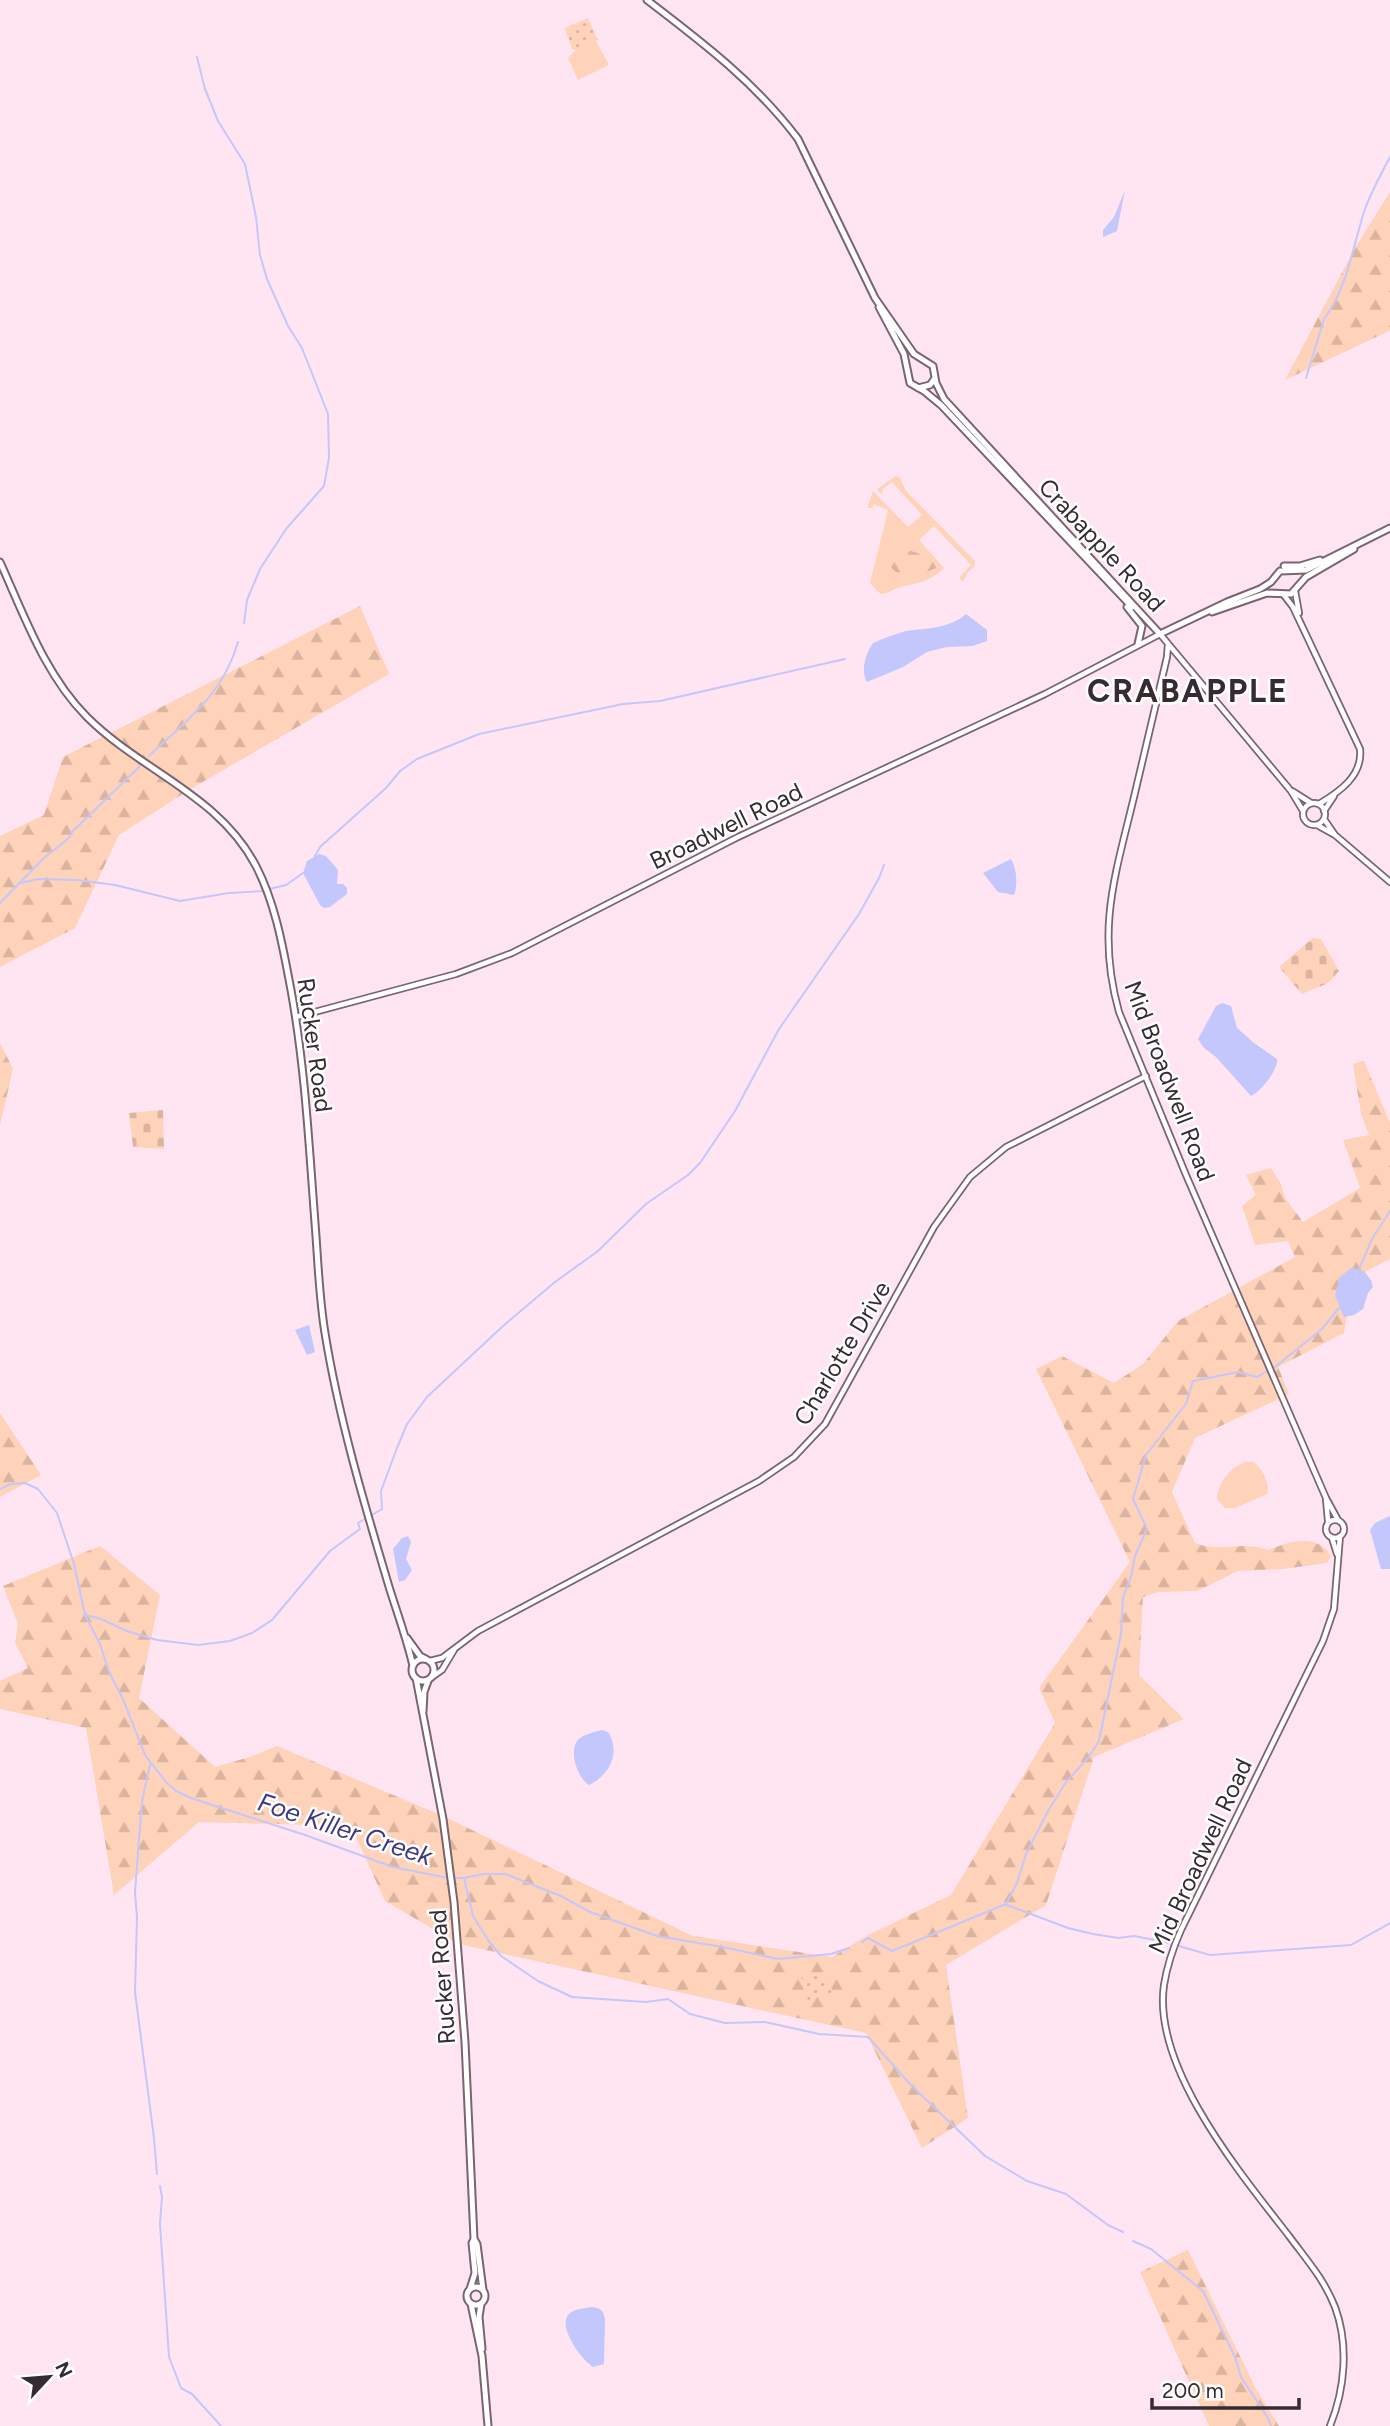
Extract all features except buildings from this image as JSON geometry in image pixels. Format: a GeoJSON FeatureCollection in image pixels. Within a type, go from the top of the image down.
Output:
{"type":"FeatureCollection","features":[{"type":"Feature","properties":{"kind":"main road"},"geometry":{"type":"LineString","coordinates":[[647,0],[724,61],[763,97],[798,139],[876,298],[904,354],[910,383],[918,388],[930,385],[935,378],[933,366],[921,360],[911,349],[876,298]]}},
{"type":"Feature","properties":{"kind":"main road"},"geometry":{"type":"LineString","coordinates":[[907,370],[912,363],[921,360]]}},
{"type":"Feature","properties":{"kind":"main road","name":"Crabapple Road"},"geometry":{"type":"LineString","coordinates":[[935,378],[941,394],[964,422],[1160,634]]}},
{"type":"Feature","properties":{"kind":"main road","name":"Crabapple Road"},"geometry":{"type":"LineString","coordinates":[[918,388],[941,405],[1113,588],[1160,634]]}},
{"type":"Feature","properties":{"kind":"main road"},"geometry":{"type":"LineString","coordinates":[[1202,615],[1267,593],[1295,591],[1298,584],[1309,575],[1390,528]]}},
{"type":"Feature","properties":{"kind":"main road"},"geometry":{"type":"LineString","coordinates":[[1160,634],[1261,589],[1280,571],[1303,571],[1375,536]]}},
{"type":"Feature","properties":{"kind":"main road"},"geometry":{"type":"LineString","coordinates":[[1284,566],[1300,566],[1329,558]]}},
{"type":"Feature","properties":{"kind":"main road","name":"Rucker Road"},"geometry":{"type":"LineString","coordinates":[[0,562],[51,669],[76,705],[110,737],[209,807],[241,842],[255,864],[274,910],[302,1055],[324,1332],[340,1406],[413,1666]]}},
{"type":"Feature","properties":{"kind":"main road"},"geometry":{"type":"LineString","coordinates":[[1292,571],[1297,576],[1298,584]]}},
{"type":"Feature","properties":{"kind":"main road"},"geometry":{"type":"LineString","coordinates":[[1273,580],[1274,587],[1281,594]]}},
{"type":"Feature","properties":{"kind":"main road"},"geometry":{"type":"LineString","coordinates":[[1113,588],[1113,592],[1140,621],[1142,629],[1138,645]]}},
{"type":"Feature","properties":{"kind":"main road","name":"Rucker Road"},"geometry":{"type":"LineString","coordinates":[[402,1629],[412,1646],[428,1661]]}},
{"type":"Feature","properties":{"kind":"main road"},"geometry":{"type":"LineString","coordinates":[[420,1660],[428,1661],[434,1667],[431,1678],[421,1681],[416,1678],[413,1666],[420,1660]]}},
{"type":"Feature","properties":{"kind":"main road","name":"Rucker Road"},"geometry":{"type":"LineString","coordinates":[[416,1678],[452,1885],[465,2042],[474,2239],[472,2244],[475,2278],[470,2289]]}},
{"type":"Feature","properties":{"kind":"main road","name":"Rucker Road"},"geometry":{"type":"LineString","coordinates":[[423,1715],[425,1690],[431,1678]]}},
{"type":"Feature","properties":{"kind":"main road","name":"Rucker Road"},"geometry":{"type":"LineString","coordinates":[[474,2239],[483,2290]]}},
{"type":"Feature","properties":{"kind":"main road"},"geometry":{"type":"LineString","coordinates":[[482,2356],[479,2317],[485,2297],[483,2290],[477,2287],[470,2289],[467,2299],[471,2304],[482,2356],[488,2426]]}},
{"type":"Feature","properties":{"kind":"main road"},"geometry":{"type":"LineString","coordinates":[[471,2304],[481,2304]]}},
{"type":"Feature","properties":{"kind":"street"},"geometry":{"type":"LineString","coordinates":[[1295,591],[1304,630]]}},
{"type":"Feature","properties":{"kind":"street"},"geometry":{"type":"LineString","coordinates":[[1281,594],[1293,607],[1360,749],[1357,771],[1334,795],[1324,811],[1324,818],[1335,835]]}},
{"type":"Feature","properties":{"kind":"street"},"geometry":{"type":"LineString","coordinates":[[1160,634],[1291,791],[1303,811],[1305,822],[1311,826],[1317,825],[1324,818]]}},
{"type":"Feature","properties":{"kind":"street","name":"Broadwell Road"},"geometry":{"type":"LineString","coordinates":[[296,1017],[456,974],[512,953],[742,835],[1045,694],[1160,634]]}},
{"type":"Feature","properties":{"kind":"street","name":"Mid Broadwell Road"},"geometry":{"type":"LineString","coordinates":[[1168,643],[1167,657],[1113,885],[1107,933],[1112,987],[1119,1012],[1146,1076],[1326,1498],[1338,1520]]}},
{"type":"Feature","properties":{"kind":"street"},"geometry":{"type":"LineString","coordinates":[[1167,657],[1179,657]]}},
{"type":"Feature","properties":{"kind":"street"},"geometry":{"type":"LineString","coordinates":[[1291,791],[1311,803],[1319,804],[1334,795]]}},
{"type":"Feature","properties":{"kind":"street"},"geometry":{"type":"LineString","coordinates":[[1303,811],[1311,803]]}},
{"type":"Feature","properties":{"kind":"street"},"geometry":{"type":"LineString","coordinates":[[1319,804],[1324,811]]}},
{"type":"Feature","properties":{"kind":"street"},"geometry":{"type":"LineString","coordinates":[[1317,825],[1335,835],[1390,882]]}},
{"type":"Feature","properties":{"kind":"street","name":"Charlotte Drive"},"geometry":{"type":"LineString","coordinates":[[428,1661],[442,1658],[470,1635],[759,1481],[793,1457],[814,1438],[831,1413],[934,1227],[970,1177],[1006,1147],[1146,1076]]}},
{"type":"Feature","properties":{"kind":"street","name":"Mid Broadwell Road"},"geometry":{"type":"LineString","coordinates":[[1326,1498],[1328,1523]]}},
{"type":"Feature","properties":{"kind":"street"},"geometry":{"type":"LineString","coordinates":[[1338,1520],[1344,1527],[1340,1536],[1332,1538],[1326,1532],[1328,1523],[1338,1520]]}},
{"type":"Feature","properties":{"kind":"street","name":"Mid Broadwell Road"},"geometry":{"type":"LineString","coordinates":[[1330,2426],[1338,2404],[1343,2374],[1342,2336],[1335,2308],[1315,2270],[1219,2141],[1188,2089],[1167,2036],[1164,1986],[1170,1957],[1181,1930],[1323,1641],[1334,1609],[1340,1536]]}},
{"type":"Feature","properties":{"kind":"street","name":"Mid Broadwell Road"},"geometry":{"type":"LineString","coordinates":[[1332,1538],[1338,1558]]}},
{"type":"Feature","properties":{"kind":"street","name":"Charlotte Drive"},"geometry":{"type":"LineString","coordinates":[[431,1678],[442,1670],[455,1649]]}},
{"type":"Feature","properties":{"kind":"green space"},"geometry":{"type":"Polygon","coordinates":[[[588,18],[598,40],[576,50],[572,49],[565,28],[588,18]]]}},
{"type":"Feature","properties":{"kind":"green space"},"geometry":{"type":"Polygon","coordinates":[[[596,41],[609,65],[578,80],[568,58],[576,50],[596,41]]]}},
{"type":"Feature","properties":{"kind":"green space"},"geometry":{"type":"Polygon","coordinates":[[[1390,192],[1390,333],[1389,331],[1285,380],[1355,248],[1390,192]]]}},
{"type":"Feature","properties":{"kind":"green space"},"geometry":{"type":"Polygon","coordinates":[[[896,476],[900,478],[906,491],[975,561],[974,567],[963,582],[959,578],[971,565],[934,526],[919,540],[944,568],[928,579],[884,594],[879,593],[870,583],[888,510],[874,504],[872,508],[867,508],[873,491],[908,527],[922,515],[892,482],[883,489],[882,495],[877,489],[896,476]]]}},
{"type":"Feature","properties":{"kind":"green space"},"geometry":{"type":"Polygon","coordinates":[[[901,548],[931,557],[938,567],[908,576],[895,572],[887,557],[901,548]]]}},
{"type":"Feature","properties":{"kind":"green space"},"geometry":{"type":"Polygon","coordinates":[[[360,606],[389,674],[189,790],[119,835],[75,928],[0,967],[0,836],[44,815],[63,757],[360,606]]]}},
{"type":"Feature","properties":{"kind":"green space"},"geometry":{"type":"Polygon","coordinates":[[[1313,938],[1321,939],[1339,971],[1328,983],[1302,994],[1279,967],[1313,938]]]}},
{"type":"Feature","properties":{"kind":"green space"},"geometry":{"type":"Polygon","coordinates":[[[0,1043],[13,1069],[0,1125],[0,1043]]]}},
{"type":"Feature","properties":{"kind":"green space"},"geometry":{"type":"Polygon","coordinates":[[[1364,1061],[1390,1123],[1390,1259],[1353,1278],[1344,1333],[1278,1367],[1289,1394],[1195,1438],[1172,1492],[1195,1543],[1213,1547],[1249,1546],[1268,1550],[1293,1542],[1310,1541],[1325,1549],[1331,1556],[1327,1563],[1238,1571],[1197,1591],[1158,1592],[1143,1597],[1139,1675],[1184,1719],[1094,1757],[1046,1905],[946,1965],[968,2118],[922,2148],[866,2033],[459,1944],[385,1901],[351,1826],[199,1822],[114,1895],[86,1728],[0,1709],[0,1681],[28,1668],[15,1643],[18,1624],[3,1586],[100,1546],[160,1595],[139,1698],[215,1767],[277,1746],[443,1816],[693,1936],[832,1957],[868,1935],[951,1895],[1055,1723],[1039,1688],[1130,1562],[1036,1369],[1062,1356],[1114,1383],[1143,1364],[1178,1321],[1295,1257],[1288,1241],[1255,1245],[1242,1206],[1256,1195],[1246,1175],[1271,1168],[1281,1184],[1285,1198],[1303,1222],[1360,1188],[1343,1140],[1369,1135],[1361,1114],[1353,1064],[1364,1061]]]}},
{"type":"Feature","properties":{"kind":"green space"},"geometry":{"type":"Polygon","coordinates":[[[163,1110],[164,1149],[133,1147],[129,1113],[163,1110]]]}},
{"type":"Feature","properties":{"kind":"green space"},"geometry":{"type":"Polygon","coordinates":[[[0,1413],[41,1475],[0,1497],[0,1413]]]}},
{"type":"Feature","properties":{"kind":"green space"},"geometry":{"type":"Polygon","coordinates":[[[1245,1462],[1254,1462],[1260,1469],[1266,1481],[1267,1494],[1235,1508],[1225,1508],[1217,1499],[1222,1482],[1229,1472],[1245,1462]]]}},
{"type":"Feature","properties":{"kind":"green space"},"geometry":{"type":"Polygon","coordinates":[[[826,1971],[833,1993],[808,2000],[801,1978],[826,1971]]]}},
{"type":"Feature","properties":{"kind":"green space"},"geometry":{"type":"Polygon","coordinates":[[[1188,2250],[1257,2391],[1279,2426],[1209,2426],[1140,2272],[1188,2250]]]}},
{"type":"Feature","properties":{"kind":"water"},"geometry":{"type":"Polygon","coordinates":[[[1125,190],[1117,231],[1103,237],[1103,230],[1114,217],[1125,190]]]}},
{"type":"Feature","properties":{"kind":"water"},"geometry":{"type":"Polygon","coordinates":[[[966,614],[987,630],[987,641],[972,646],[947,647],[927,652],[903,667],[867,682],[865,662],[873,643],[906,631],[945,625],[966,614]]]}},
{"type":"Feature","properties":{"kind":"water"},"geometry":{"type":"Polygon","coordinates":[[[319,854],[326,856],[338,870],[337,884],[343,884],[347,888],[347,894],[330,907],[324,908],[303,873],[307,861],[319,854]]]}},
{"type":"Feature","properties":{"kind":"water"},"geometry":{"type":"Polygon","coordinates":[[[1011,859],[1016,877],[1014,895],[998,892],[983,873],[1011,859]]]}},
{"type":"Feature","properties":{"kind":"water"},"geometry":{"type":"Polygon","coordinates":[[[1222,1003],[1231,1006],[1237,1028],[1277,1059],[1275,1069],[1268,1079],[1251,1096],[1198,1039],[1216,1006],[1222,1003]]]}},
{"type":"Feature","properties":{"kind":"water"},"geometry":{"type":"Polygon","coordinates":[[[1351,1268],[1364,1271],[1373,1287],[1363,1309],[1344,1317],[1335,1296],[1339,1278],[1351,1268]]]}},
{"type":"Feature","properties":{"kind":"water"},"geometry":{"type":"Polygon","coordinates":[[[309,1325],[315,1352],[307,1355],[295,1330],[309,1325]]]}},
{"type":"Feature","properties":{"kind":"water"},"geometry":{"type":"Polygon","coordinates":[[[1390,1516],[1390,1569],[1381,1569],[1370,1530],[1375,1523],[1390,1516]]]}},
{"type":"Feature","properties":{"kind":"water"},"geometry":{"type":"Polygon","coordinates":[[[408,1536],[411,1542],[406,1559],[412,1570],[405,1580],[399,1582],[393,1549],[402,1538],[408,1536]]]}},
{"type":"Feature","properties":{"kind":"water"},"geometry":{"type":"Polygon","coordinates":[[[602,1730],[608,1732],[612,1740],[613,1755],[608,1769],[589,1785],[577,1770],[574,1749],[580,1738],[602,1730]]]}},
{"type":"Feature","properties":{"kind":"water"},"geometry":{"type":"Polygon","coordinates":[[[592,2307],[602,2311],[605,2320],[604,2364],[593,2367],[577,2350],[566,2326],[566,2318],[570,2313],[592,2307]]]}},
{"type":"Feature","properties":{"kind":"waterway"},"geometry":{"type":"LineString","coordinates":[[197,57],[205,89],[218,121],[245,164],[256,217],[260,255],[267,279],[288,326],[302,348],[328,414],[329,458],[324,486],[286,529],[260,569],[247,600],[244,623]]}},
{"type":"Feature","properties":{"kind":"waterway"},"geometry":{"type":"LineString","coordinates":[[1306,378],[1324,319],[1344,281],[1366,205],[1390,157]]}},
{"type":"Feature","properties":{"kind":"waterway"},"geometry":{"type":"LineString","coordinates":[[149,756],[190,718],[213,692],[223,677],[238,642]]}},
{"type":"Feature","properties":{"kind":"waterway"},"geometry":{"type":"LineString","coordinates":[[315,856],[320,847],[386,788],[400,771],[417,759],[479,734],[623,704],[660,701],[845,659]]}},
{"type":"Feature","properties":{"kind":"waterway"},"geometry":{"type":"LineString","coordinates":[[0,903],[140,766]]}},
{"type":"Feature","properties":{"kind":"waterway"},"geometry":{"type":"LineString","coordinates":[[86,1615],[157,1640],[198,1645],[230,1641],[252,1633],[272,1620],[330,1551],[360,1529],[358,1523],[382,1509],[381,1491],[397,1448],[407,1424],[427,1397],[503,1326],[555,1282],[598,1251],[646,1204],[688,1175],[700,1163],[735,1111],[779,1029],[859,914],[884,865]]}},
{"type":"Feature","properties":{"kind":"waterway"},"geometry":{"type":"LineString","coordinates":[[269,889],[286,885],[303,873]]}},
{"type":"Feature","properties":{"kind":"waterway"},"geometry":{"type":"LineString","coordinates":[[21,883],[38,879],[77,880],[115,885],[180,901],[229,893],[264,891]]}},
{"type":"Feature","properties":{"kind":"waterway"},"geometry":{"type":"LineString","coordinates":[[1359,1269],[1372,1239],[1390,1211]]}},
{"type":"Feature","properties":{"kind":"waterway"},"geometry":{"type":"LineString","coordinates":[[1275,1367],[1322,1329],[1339,1308]]}},
{"type":"Feature","properties":{"kind":"waterway"},"geometry":{"type":"LineString","coordinates":[[862,1942],[868,1938],[892,1951],[1006,1904],[1017,1883],[1026,1854],[1048,1811],[1066,1782],[1099,1741],[1121,1634],[1123,1597],[1135,1556],[1147,1529],[1133,1499],[1146,1455],[1186,1404],[1193,1381],[1238,1372],[1257,1377],[1269,1370]]}},
{"type":"Feature","properties":{"kind":"waterway","name":"Foe Killer Creek"},"geometry":{"type":"LineString","coordinates":[[0,1489],[11,1484],[25,1483],[38,1489],[57,1513],[74,1564],[85,1615],[100,1644],[109,1672],[123,1699],[145,1755],[176,1791],[393,1867],[448,1878]]}},
{"type":"Feature","properties":{"kind":"waterway"},"geometry":{"type":"LineString","coordinates":[[150,1765],[142,1801],[135,1892],[135,1992],[157,2174]]}},
{"type":"Feature","properties":{"kind":"waterway"},"geometry":{"type":"LineString","coordinates":[[464,1878],[505,1874],[561,1896],[590,1912],[657,1936],[778,1959],[831,1954],[849,1948]]}},
{"type":"Feature","properties":{"kind":"waterway","name":"Foe Killer Creek"},"geometry":{"type":"LineString","coordinates":[[453,1878],[464,1878],[473,1916],[501,1956],[538,1981],[572,1997],[646,2002],[668,1999],[690,2014],[725,2023],[765,2022],[819,2034],[868,2037],[911,2085],[985,2156],[1027,2181],[1066,2194],[1108,2225],[1123,2232]]}},
{"type":"Feature","properties":{"kind":"waterway"},"geometry":{"type":"LineString","coordinates":[[1007,1905],[1068,1928],[1118,1938],[1134,1936],[1210,1955],[1351,1945],[1390,1923]]}},
{"type":"Feature","properties":{"kind":"waterway"},"geometry":{"type":"LineString","coordinates":[[160,2186],[169,2357],[181,2388],[192,2394],[221,2426]]}},
{"type":"Feature","properties":{"kind":"waterway","name":"Foe Killer Creek"},"geometry":{"type":"LineString","coordinates":[[1133,2241],[1151,2249],[1203,2291],[1235,2357],[1241,2377],[1271,2426]]}},
{"type":"Feature","properties":{"kind":"district","name":"CRABAPPLE"},"geometry":{"type":"Point","coordinates":[1188,691]}}]}
